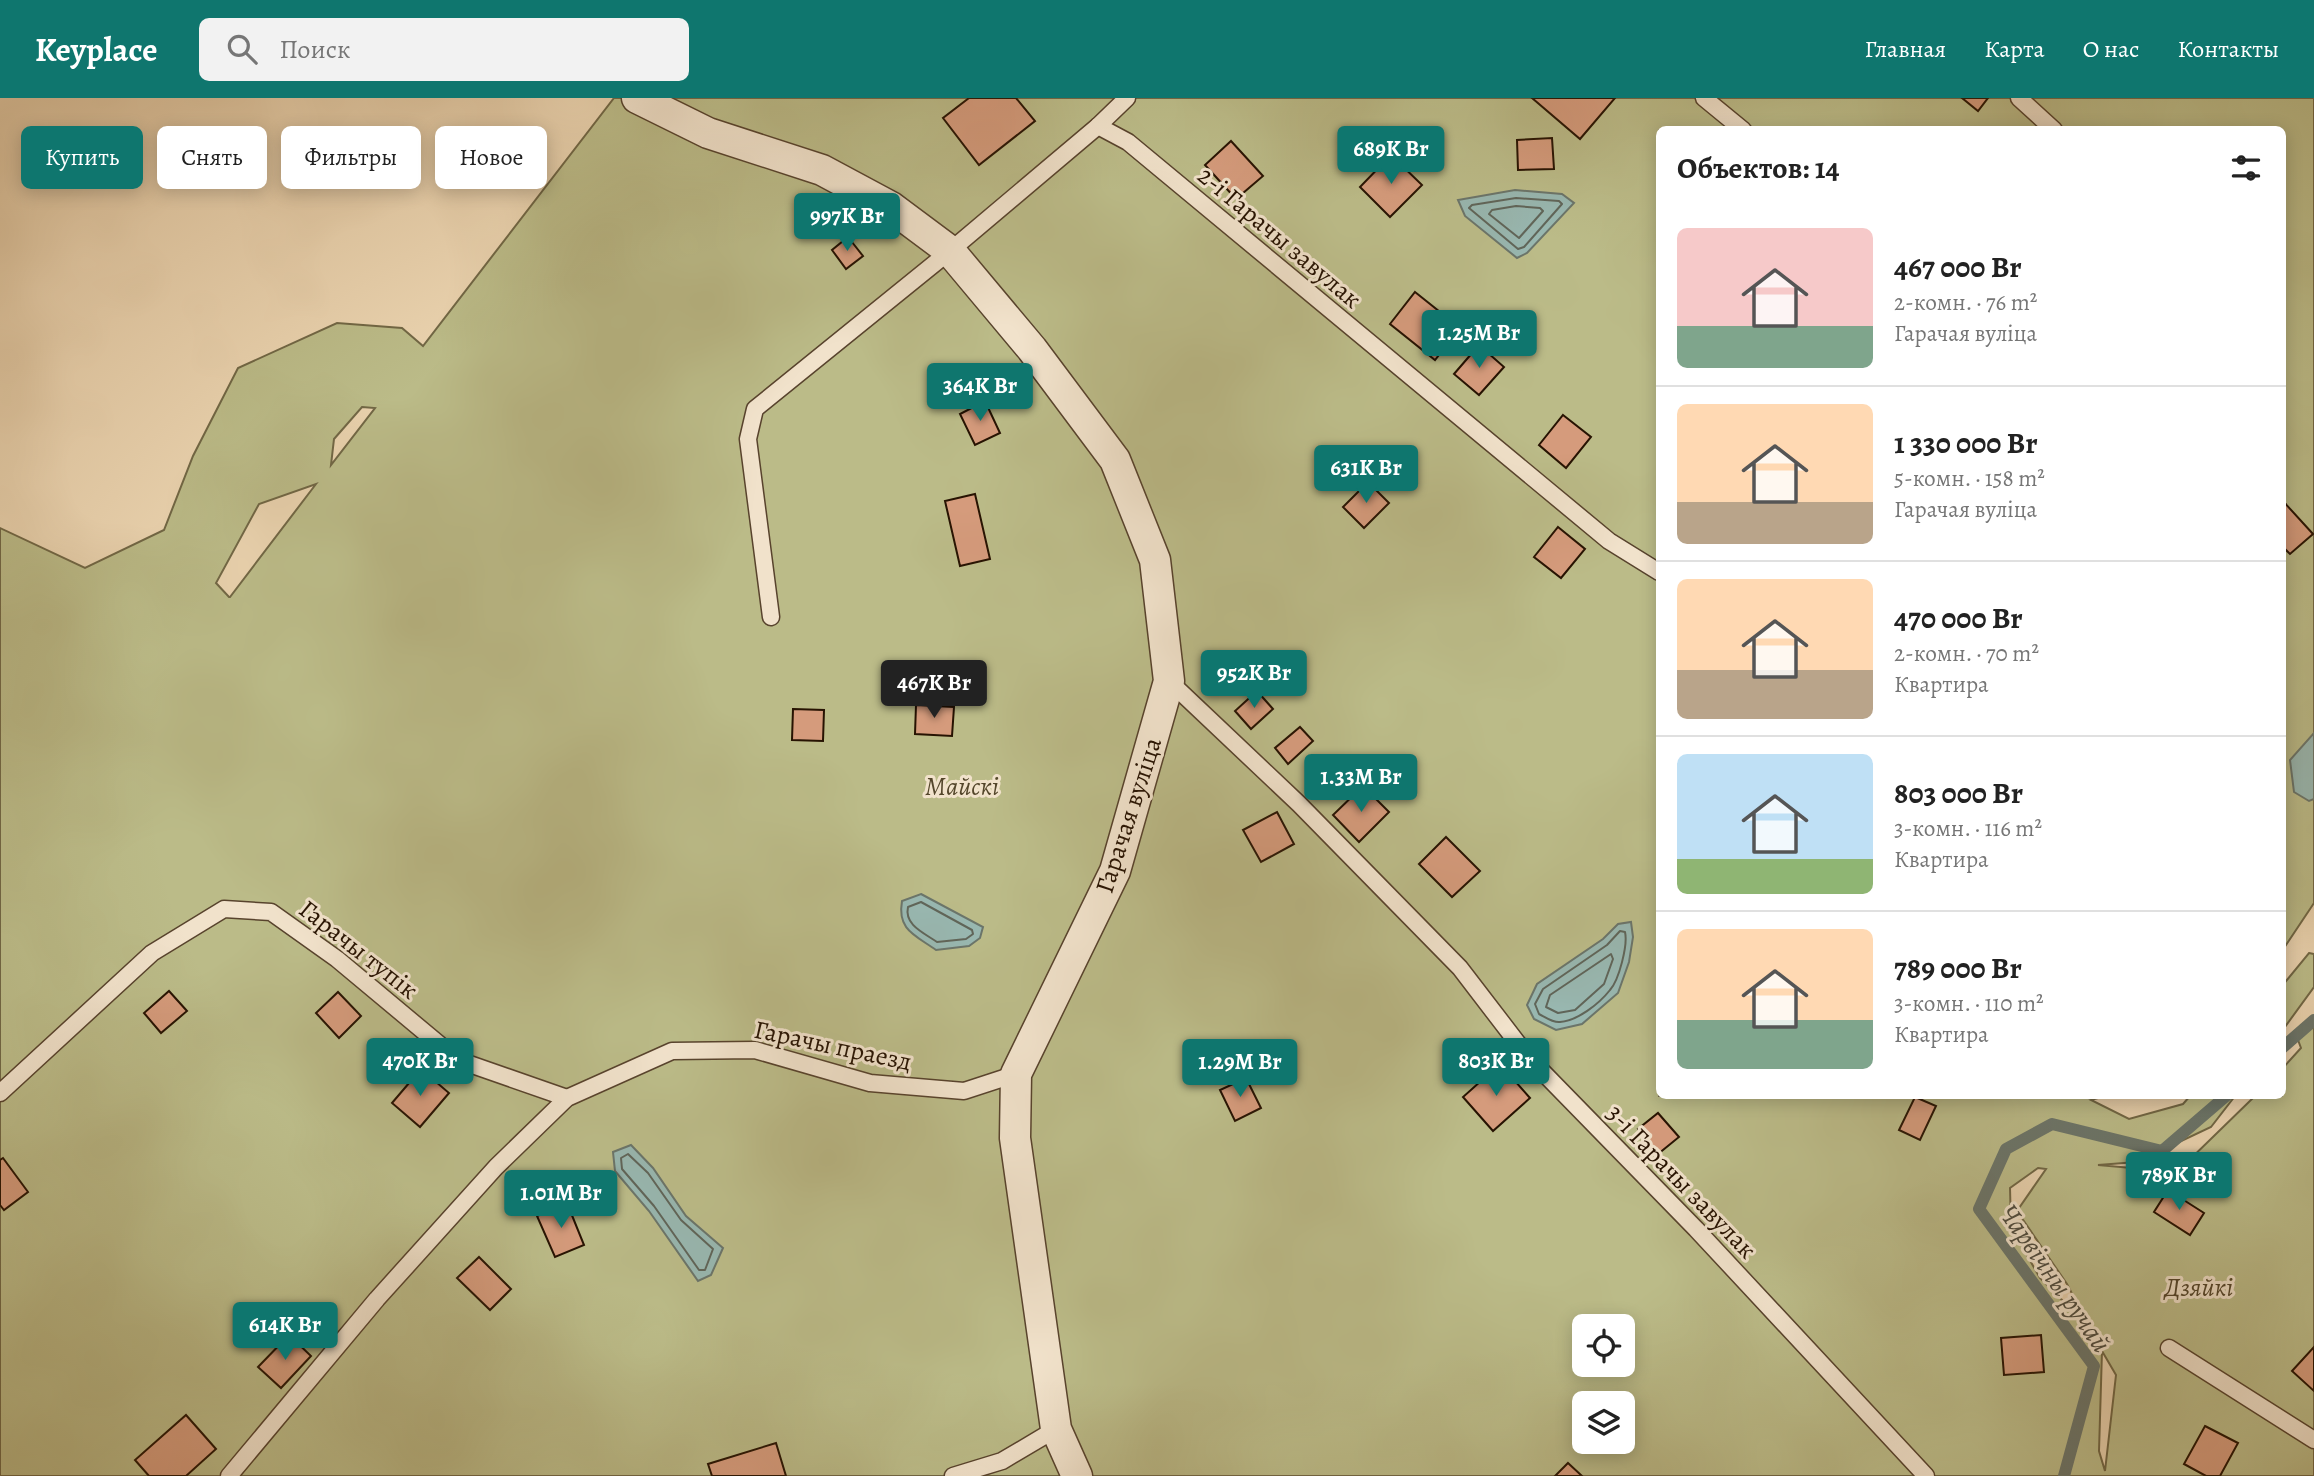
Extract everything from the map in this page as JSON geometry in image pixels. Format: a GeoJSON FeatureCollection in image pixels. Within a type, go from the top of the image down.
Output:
{"type":"FeatureCollection","features":[{"type":"Feature","properties":{"kind":"street","name":"Гарачая вуліца"},"geometry":{"type":"LineString","coordinates":[[637,98],[708,133],[821,170],[891,207],[950,251],[1032,349],[1115,460],[1155,560],[1169,681],[1115,871],[1016,1074],[1015,1138],[1056,1429],[1077,1476]]}},
{"type":"Feature","properties":{"kind":"lane"},"geometry":{"type":"LineString","coordinates":[[771,617],[748,439],[755,409],[950,251],[1098,127],[1127,98]]}},
{"type":"Feature","properties":{"kind":"lane"},"geometry":{"type":"LineString","coordinates":[[1704,98],[1737,126]]}},
{"type":"Feature","properties":{"kind":"lane"},"geometry":{"type":"LineString","coordinates":[[2019,98],[2050,126]]}},
{"type":"Feature","properties":{"kind":"lane","name":"2-і Гарачы завулак"},"geometry":{"type":"LineString","coordinates":[[1098,127],[1128,142],[1609,541],[1656,570]]}},
{"type":"Feature","properties":{"kind":"lane","name":"3-і Гарачы завулак"},"geometry":{"type":"LineString","coordinates":[[1169,681],[1299,804],[1460,968],[1529,1058],[1696,1229],[1926,1476]]}},
{"type":"Feature","properties":{"kind":"lane","name":"Гарачы тупік"},"geometry":{"type":"LineString","coordinates":[[0,1093],[152,953],[223,909],[271,912],[337,959],[458,1060],[567,1098]]}},
{"type":"Feature","properties":{"kind":"lane","name":"Гарачы праезд"},"geometry":{"type":"LineString","coordinates":[[229,1476],[377,1298],[496,1167],[567,1098],[672,1051],[755,1050],[870,1083],[964,1091],[1016,1074]]}},
{"type":"Feature","properties":{"kind":"lane"},"geometry":{"type":"LineString","coordinates":[[2169,1348],[2314,1440]]}},
{"type":"Feature","properties":{"kind":"lane"},"geometry":{"type":"LineString","coordinates":[[953,1476],[1003,1461],[1056,1429]]}},
{"type":"Feature","properties":{"kind":"green space","name":"Майскі"},"geometry":{"type":"Polygon","coordinates":[[[614,98],[2314,98],[2314,903],[2286,945],[2286,126],[1656,126],[1656,1099],[2094,1099],[2091,1100],[2129,1119],[2183,1104],[2187,1099],[2233,1099],[2211,1127],[2137,1162],[2098,1165],[2177,1172],[2252,1099],[2286,1099],[2286,1065],[2301,1048],[2298,1040],[2314,1019],[2314,1476],[0,1476],[0,528],[85,568],[164,530],[193,456],[238,368],[337,323],[402,328],[423,346],[544,189],[547,189],[547,185],[614,98]],[[362,407],[334,439],[331,465],[375,408],[362,407]],[[316,484],[259,504],[216,583],[229,597],[230,597],[316,484]],[[2038,1168],[2010,1188],[2011,1227],[2040,1278],[2090,1328],[2067,1284],[2017,1211],[2046,1169],[2038,1168]],[[2102,1351],[2099,1451],[2105,1471],[2116,1375],[2102,1351]]]}},
{"type":"Feature","properties":{"kind":"green space"},"geometry":{"type":"Polygon","coordinates":[[[2309,953],[2314,954],[2314,987],[2286,1026],[2286,981],[2309,953]]]}},
{"type":"Feature","properties":{"kind":"water"},"geometry":{"type":"Polygon","coordinates":[[[1515,190],[1562,194],[1574,203],[1527,253],[1517,258],[1465,216],[1458,200],[1515,190]]]}},
{"type":"Feature","properties":{"kind":"water"},"geometry":{"type":"Polygon","coordinates":[[[2314,733],[2314,799],[2309,801],[2294,792],[2290,760],[2314,733]]]}},
{"type":"Feature","properties":{"kind":"water"},"geometry":{"type":"Polygon","coordinates":[[[921,894],[983,927],[980,938],[969,946],[936,950],[915,936],[902,919],[902,901],[921,894]]]}},
{"type":"Feature","properties":{"kind":"water"},"geometry":{"type":"Polygon","coordinates":[[[1631,922],[1633,937],[1629,962],[1618,993],[1582,1024],[1556,1030],[1534,1019],[1527,1005],[1537,984],[1603,939],[1618,924],[1631,922]]]}},
{"type":"Feature","properties":{"kind":"water"},"geometry":{"type":"Polygon","coordinates":[[[631,1145],[653,1168],[686,1216],[723,1248],[711,1275],[698,1281],[649,1211],[615,1171],[613,1152],[631,1145]]]}},
{"type":"Feature","properties":{"kind":"building"},"geometry":{"type":"Polygon","coordinates":[[[969,98],[1016,98],[1035,121],[979,165],[943,118],[969,98]]]}},
{"type":"Feature","properties":{"kind":"building"},"geometry":{"type":"Polygon","coordinates":[[[1532,98],[1615,98],[1580,139],[1532,98]]]}},
{"type":"Feature","properties":{"kind":"building"},"geometry":{"type":"Polygon","coordinates":[[[1962,98],[1988,98],[1978,111],[1962,98]]]}},
{"type":"Feature","properties":{"kind":"building"},"geometry":{"type":"Polygon","coordinates":[[[1552,138],[1554,169],[1518,170],[1517,140],[1552,138]]]}},
{"type":"Feature","properties":{"kind":"building"},"geometry":{"type":"Polygon","coordinates":[[[1231,141],[1263,176],[1236,199],[1205,165],[1231,141]]]}},
{"type":"Feature","properties":{"kind":"building"},"geometry":{"type":"Polygon","coordinates":[[[1391,155],[1422,185],[1390,217],[1360,187],[1391,155]]]}},
{"type":"Feature","properties":{"kind":"building"},"geometry":{"type":"Polygon","coordinates":[[[848,237],[863,256],[846,269],[832,250],[848,237]]]}},
{"type":"Feature","properties":{"kind":"building"},"geometry":{"type":"Polygon","coordinates":[[[1415,292],[1460,328],[1435,360],[1390,324],[1415,292]]]}},
{"type":"Feature","properties":{"kind":"building"},"geometry":{"type":"Polygon","coordinates":[[[1479,345],[1504,367],[1479,395],[1454,374],[1479,345]]]}},
{"type":"Feature","properties":{"kind":"building"},"geometry":{"type":"Polygon","coordinates":[[[985,401],[1000,433],[975,445],[960,414],[985,401]]]}},
{"type":"Feature","properties":{"kind":"building"},"geometry":{"type":"Polygon","coordinates":[[[1563,415],[1591,437],[1566,468],[1539,445],[1563,415]]]}},
{"type":"Feature","properties":{"kind":"building"},"geometry":{"type":"Polygon","coordinates":[[[1368,482],[1389,503],[1364,528],[1343,507],[1368,482]]]}},
{"type":"Feature","properties":{"kind":"building"},"geometry":{"type":"Polygon","coordinates":[[[975,494],[990,559],[960,566],[945,501],[975,494]]]}},
{"type":"Feature","properties":{"kind":"building"},"geometry":{"type":"Polygon","coordinates":[[[2286,504],[2313,534],[2290,554],[2286,550],[2286,504]]]}},
{"type":"Feature","properties":{"kind":"building"},"geometry":{"type":"Polygon","coordinates":[[[1558,527],[1585,549],[1561,578],[1534,557],[1558,527]]]}},
{"type":"Feature","properties":{"kind":"building"},"geometry":{"type":"Polygon","coordinates":[[[1257,691],[1273,709],[1251,729],[1235,711],[1257,691]]]}},
{"type":"Feature","properties":{"kind":"building"},"geometry":{"type":"Polygon","coordinates":[[[916,705],[954,707],[952,736],[915,734],[916,705]]]}},
{"type":"Feature","properties":{"kind":"building"},"geometry":{"type":"Polygon","coordinates":[[[793,709],[824,710],[823,741],[792,740],[793,709]]]}},
{"type":"Feature","properties":{"kind":"building"},"geometry":{"type":"Polygon","coordinates":[[[1300,727],[1313,741],[1288,764],[1275,748],[1300,727]]]}},
{"type":"Feature","properties":{"kind":"building"},"geometry":{"type":"Polygon","coordinates":[[[1363,786],[1389,812],[1359,842],[1333,815],[1363,786]]]}},
{"type":"Feature","properties":{"kind":"building"},"geometry":{"type":"Polygon","coordinates":[[[1277,812],[1294,844],[1261,862],[1243,830],[1277,812]]]}},
{"type":"Feature","properties":{"kind":"building"},"geometry":{"type":"Polygon","coordinates":[[[1446,837],[1480,871],[1452,897],[1419,864],[1446,837]]]}},
{"type":"Feature","properties":{"kind":"building"},"geometry":{"type":"Polygon","coordinates":[[[169,991],[187,1011],[161,1033],[144,1013],[169,991]]]}},
{"type":"Feature","properties":{"kind":"building"},"geometry":{"type":"Polygon","coordinates":[[[338,992],[361,1016],[339,1038],[316,1013],[338,992]]]}},
{"type":"Feature","properties":{"kind":"building"},"geometry":{"type":"Polygon","coordinates":[[[1500,1064],[1530,1098],[1493,1131],[1463,1097],[1500,1064]]]}},
{"type":"Feature","properties":{"kind":"building"},"geometry":{"type":"Polygon","coordinates":[[[421,1069],[449,1093],[420,1127],[392,1103],[421,1069]]]}},
{"type":"Feature","properties":{"kind":"building"},"geometry":{"type":"Polygon","coordinates":[[[1246,1078],[1261,1108],[1235,1121],[1220,1090],[1246,1078]]]}},
{"type":"Feature","properties":{"kind":"building"},"geometry":{"type":"Polygon","coordinates":[[[1914,1099],[1936,1106],[1920,1140],[1899,1130],[1914,1099]]]}},
{"type":"Feature","properties":{"kind":"building"},"geometry":{"type":"Polygon","coordinates":[[[1658,1113],[1679,1137],[1658,1154],[1638,1129],[1658,1113]]]}},
{"type":"Feature","properties":{"kind":"building"},"geometry":{"type":"Polygon","coordinates":[[[3,1158],[28,1192],[4,1210],[0,1205],[0,1160],[3,1158]]]}},
{"type":"Feature","properties":{"kind":"building"},"geometry":{"type":"Polygon","coordinates":[[[2168,1190],[2204,1213],[2190,1235],[2154,1212],[2168,1190]]]}},
{"type":"Feature","properties":{"kind":"building"},"geometry":{"type":"Polygon","coordinates":[[[567,1203],[584,1245],[555,1257],[537,1216],[567,1203]]]}},
{"type":"Feature","properties":{"kind":"building"},"geometry":{"type":"Polygon","coordinates":[[[479,1257],[511,1289],[490,1310],[457,1278],[479,1257]]]}},
{"type":"Feature","properties":{"kind":"building"},"geometry":{"type":"Polygon","coordinates":[[[289,1335],[311,1356],[281,1388],[258,1367],[289,1335]]]}},
{"type":"Feature","properties":{"kind":"building"},"geometry":{"type":"Polygon","coordinates":[[[2041,1335],[2044,1372],[2004,1375],[2001,1338],[2041,1335]]]}},
{"type":"Feature","properties":{"kind":"building"},"geometry":{"type":"Polygon","coordinates":[[[2314,1347],[2314,1391],[2292,1371],[2314,1347]]]}},
{"type":"Feature","properties":{"kind":"building"},"geometry":{"type":"Polygon","coordinates":[[[186,1415],[216,1449],[186,1476],[149,1476],[135,1460],[186,1415]]]}},
{"type":"Feature","properties":{"kind":"building"},"geometry":{"type":"Polygon","coordinates":[[[2205,1426],[2238,1443],[2220,1476],[2206,1476],[2184,1464],[2205,1426]]]}},
{"type":"Feature","properties":{"kind":"building"},"geometry":{"type":"Polygon","coordinates":[[[776,1443],[786,1476],[712,1476],[708,1464],[776,1443]]]}},
{"type":"Feature","properties":{"kind":"building"},"geometry":{"type":"Polygon","coordinates":[[[1568,1463],[1582,1476],[1555,1476],[1568,1463]]]}},
{"type":"Feature","properties":{"kind":"waterway","name":"Чарвічны ручай"},"geometry":{"type":"LineString","coordinates":[[2286,1044],[2314,1020]]}},
{"type":"Feature","properties":{"kind":"waterway","name":"Чарвічны ручай"},"geometry":{"type":"LineString","coordinates":[[2064,1476],[2094,1366],[1979,1209],[2006,1149],[2052,1124],[2162,1151],[2223,1099]]}},
{"type":"Feature","properties":{"kind":"park label","name":"Дзяйкі"},"geometry":{"type":"Point","coordinates":[2199,1287]}}]}
